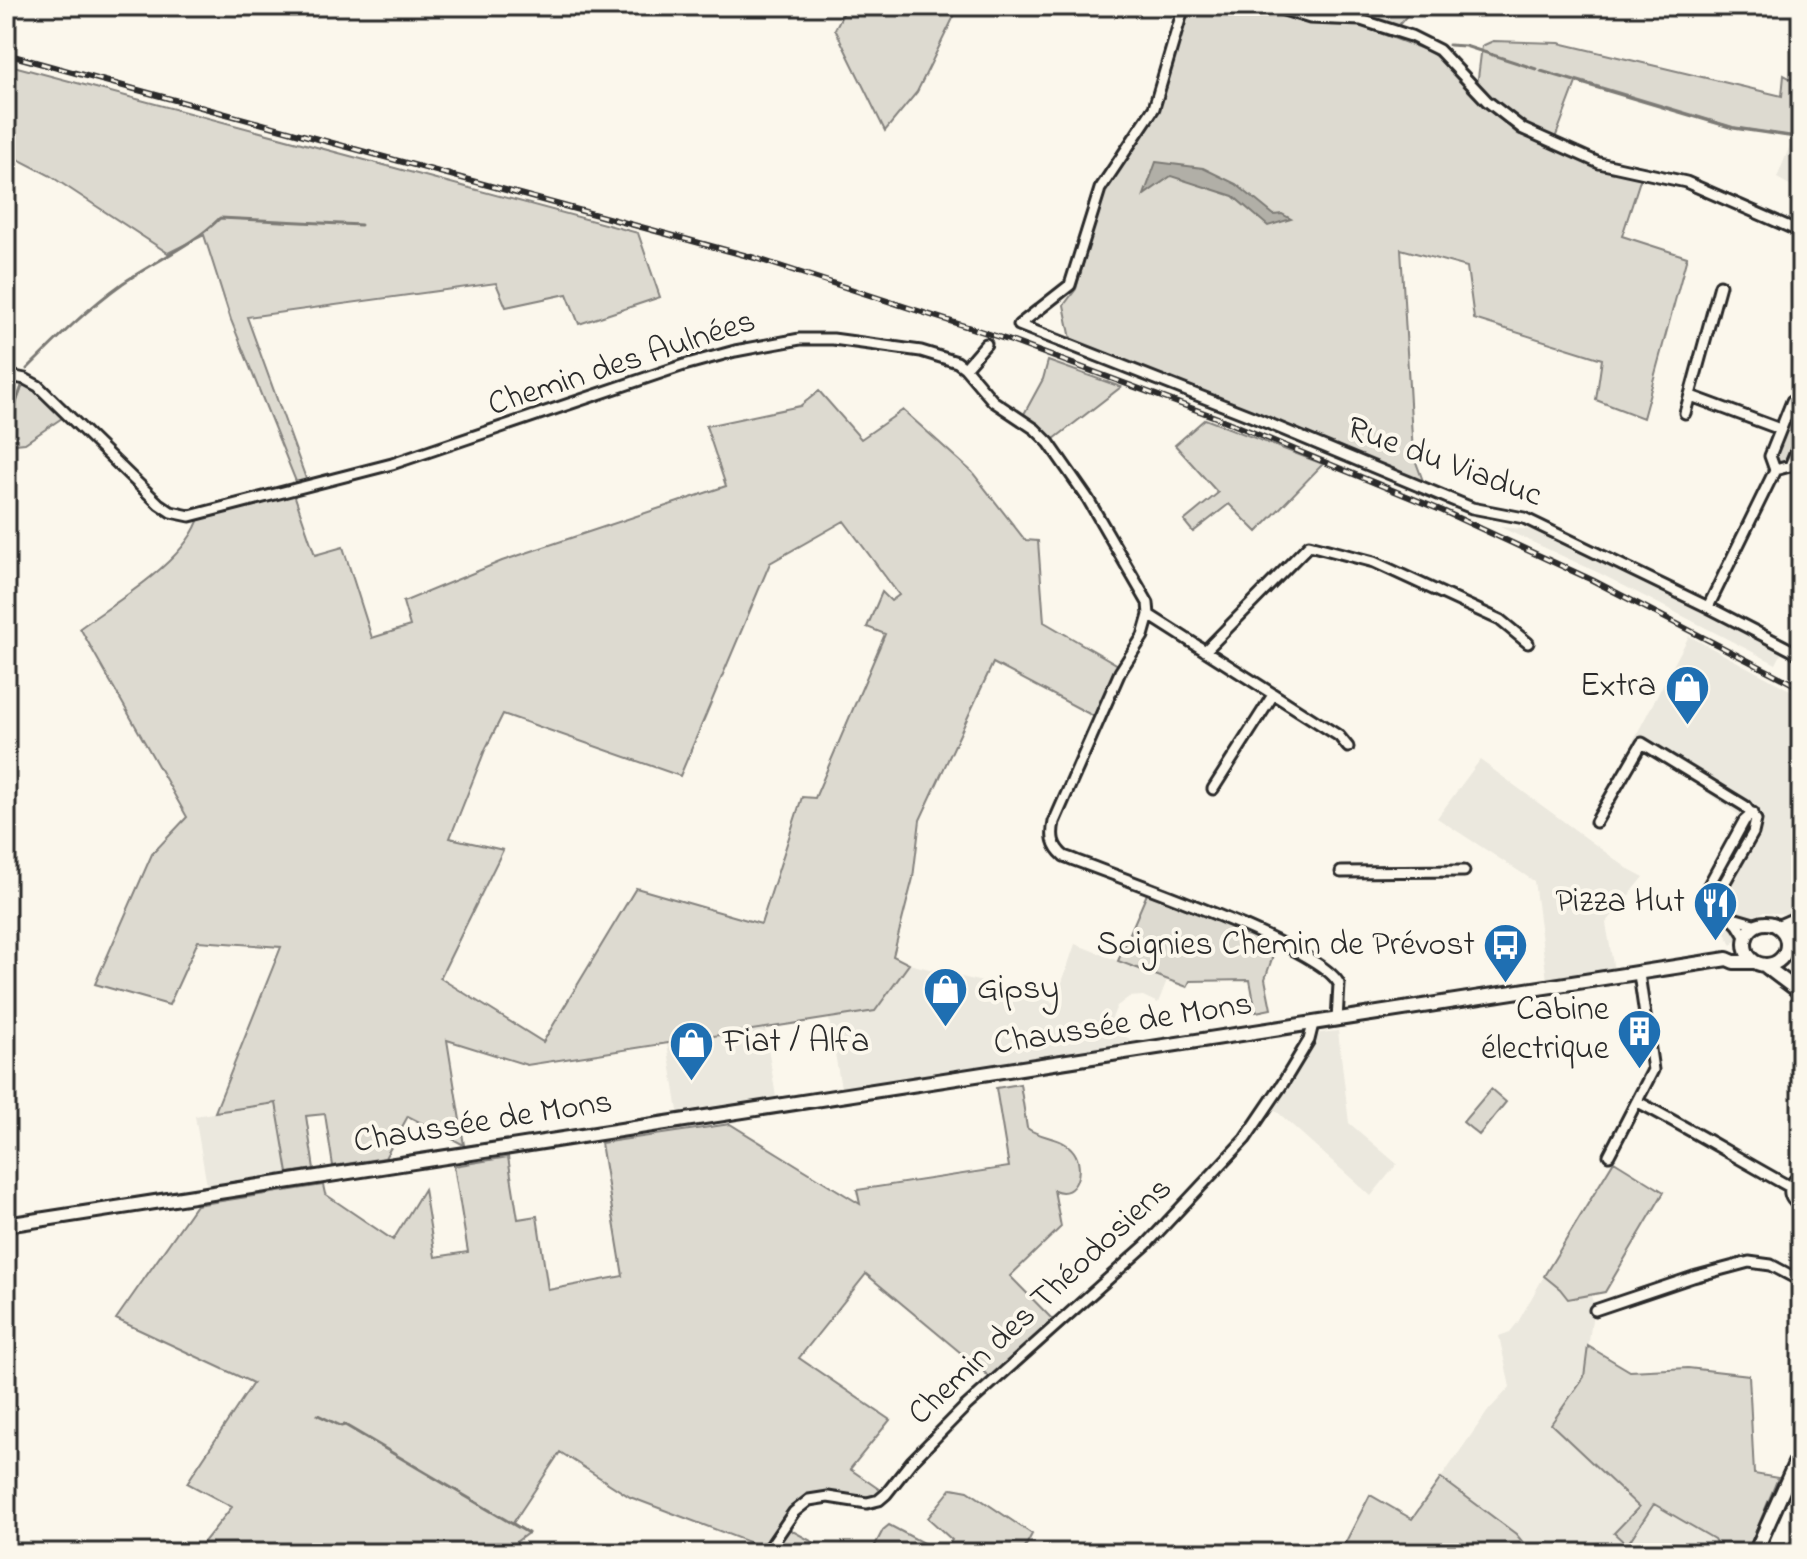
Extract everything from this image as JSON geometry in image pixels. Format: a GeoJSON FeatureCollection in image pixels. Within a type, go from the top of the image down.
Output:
{"type":"FeatureCollection","features":[{"type":"Feature","properties":{"kind":"main road"},"geometry":{"type":"LineString","coordinates":[[1778,927],[1801,920]]}},
{"type":"Feature","properties":{"kind":"main road"},"geometry":{"type":"LineString","coordinates":[[1786,982],[1782,957],[1801,920]]}},
{"type":"Feature","properties":{"kind":"main road"},"geometry":{"type":"LineString","coordinates":[[1727,959],[1757,925],[1766,923],[1778,927],[1787,944]]}},
{"type":"Feature","properties":{"kind":"main road"},"geometry":{"type":"LineString","coordinates":[[1746,941],[1749,957],[1801,993]]}},
{"type":"Feature","properties":{"kind":"main road"},"geometry":{"type":"LineString","coordinates":[[1759,963],[1774,963],[1782,957]]}},
{"type":"Feature","properties":{"kind":"main road","name":"Chaussée de Mons"},"geometry":{"type":"LineString","coordinates":[[6,1225],[1727,959],[1759,963]]}},
{"type":"Feature","properties":{"kind":"main road"},"geometry":{"type":"LineString","coordinates":[[1755,1553],[1801,1450]]}},
{"type":"Feature","properties":{"kind":"street","name":"Rue du Viaduc"},"geometry":{"type":"LineString","coordinates":[[1184,6],[1154,108],[1100,189],[1070,285],[1019,325],[1472,508],[1524,518],[1801,655]]}},
{"type":"Feature","properties":{"kind":"street"},"geometry":{"type":"LineString","coordinates":[[1271,6],[1310,18],[1361,20],[1411,36],[1439,50],[1487,101],[1523,129],[1599,163],[1686,182],[1801,232]]}},
{"type":"Feature","properties":{"kind":"street"},"geometry":{"type":"LineString","coordinates":[[1685,413],[1720,285]]}},
{"type":"Feature","properties":{"kind":"street","name":"Chemin des Aulnées"},"geometry":{"type":"LineString","coordinates":[[6,375],[38,386],[159,504],[171,512],[190,516],[392,464],[684,365],[775,342],[816,339],[921,351],[957,362],[993,401],[1035,429],[1049,443],[1088,499],[1145,594],[1149,615]]}},
{"type":"Feature","properties":{"kind":"street"},"geometry":{"type":"LineString","coordinates":[[965,368],[986,344]]}},
{"type":"Feature","properties":{"kind":"street"},"geometry":{"type":"LineString","coordinates":[[1691,396],[1780,429]]}},
{"type":"Feature","properties":{"kind":"street"},"geometry":{"type":"LineString","coordinates":[[1708,607],[1775,470],[1770,456],[1792,401],[1801,399]]}},
{"type":"Feature","properties":{"kind":"street"},"geometry":{"type":"LineString","coordinates":[[1775,470],[1790,466],[1801,440]]}},
{"type":"Feature","properties":{"kind":"street"},"geometry":{"type":"LineString","coordinates":[[1205,651],[1309,545],[1374,562],[1500,620],[1528,643]]}},
{"type":"Feature","properties":{"kind":"street"},"geometry":{"type":"LineString","coordinates":[[1337,1020],[1339,984],[1328,971],[1260,932],[1064,856],[1054,844],[1054,822],[1120,672],[1143,636],[1149,615],[1339,736],[1348,747]]}},
{"type":"Feature","properties":{"kind":"street"},"geometry":{"type":"LineString","coordinates":[[1213,789],[1273,695]]}},
{"type":"Feature","properties":{"kind":"street"},"geometry":{"type":"LineString","coordinates":[[1596,822],[1642,743],[1745,806],[1756,820],[1753,833],[1718,894],[1720,906],[1731,916],[1740,922],[1757,925]]}},
{"type":"Feature","properties":{"kind":"street"},"geometry":{"type":"LineString","coordinates":[[1341,872],[1464,871]]}},
{"type":"Feature","properties":{"kind":"street"},"geometry":{"type":"LineString","coordinates":[[1731,916],[1746,941]]}},
{"type":"Feature","properties":{"kind":"street"},"geometry":{"type":"LineString","coordinates":[[1609,1155],[1653,1070],[1639,974]]}},
{"type":"Feature","properties":{"kind":"street","name":"Chemin des Théodosiens"},"geometry":{"type":"LineString","coordinates":[[766,1553],[794,1512],[809,1500],[828,1497],[867,1503],[879,1500],[966,1406],[1146,1245],[1256,1125],[1309,1040],[1313,1024]]}},
{"type":"Feature","properties":{"kind":"street"},"geometry":{"type":"LineString","coordinates":[[1638,1102],[1790,1187]]}},
{"type":"Feature","properties":{"kind":"street"},"geometry":{"type":"LineString","coordinates":[[1801,1176],[1790,1187],[1793,1200],[1801,1206]]}},
{"type":"Feature","properties":{"kind":"street"},"geometry":{"type":"LineString","coordinates":[[1595,1310],[1749,1262],[1771,1265],[1801,1281]]}},
{"type":"Feature","properties":{"kind":"shaded area"},"geometry":{"type":"Polygon","coordinates":[[[847,6],[959,6],[917,92],[885,131],[835,29],[847,6]]]}},
{"type":"Feature","properties":{"kind":"shaded area"},"geometry":{"type":"Polygon","coordinates":[[[1188,6],[1415,6],[1398,26],[1443,62],[1485,106],[1518,134],[1596,165],[1641,177],[1622,236],[1687,257],[1643,418],[1596,400],[1602,359],[1474,319],[1467,267],[1401,249],[1413,454],[1426,489],[1071,339],[1064,305],[1076,289],[1104,190],[1157,109],[1188,6]]]}},
{"type":"Feature","properties":{"kind":"shaded area"},"geometry":{"type":"Polygon","coordinates":[[[1493,41],[1559,43],[1782,96],[1784,75],[1801,84],[1801,137],[1733,127],[1577,80],[1554,141],[1509,116],[1477,86],[1482,46],[1493,41]]]}},
{"type":"Feature","properties":{"kind":"shaded area"},"geometry":{"type":"Polygon","coordinates":[[[6,64],[638,233],[660,297],[579,324],[567,294],[506,307],[496,283],[247,317],[309,487],[299,489],[231,320],[204,235],[168,253],[49,175],[6,153],[6,64]]]}},
{"type":"Feature","properties":{"kind":"shaded area"},"geometry":{"type":"Polygon","coordinates":[[[1793,138],[1801,140],[1801,172],[1795,188],[1777,178],[1793,138]]]}},
{"type":"Feature","properties":{"kind":"shaded area"},"geometry":{"type":"Polygon","coordinates":[[[1156,162],[1203,168],[1236,184],[1274,215],[1282,214],[1291,219],[1268,226],[1233,196],[1171,176],[1144,195],[1156,162]]]}},
{"type":"Feature","properties":{"kind":"shaded area"},"geometry":{"type":"Polygon","coordinates":[[[1048,361],[1121,387],[1054,439],[1024,414],[1043,379],[1048,361]]]}},
{"type":"Feature","properties":{"kind":"shaded area"},"geometry":{"type":"Polygon","coordinates":[[[25,379],[68,414],[25,443],[6,445],[6,430],[25,379]]]}},
{"type":"Feature","properties":{"kind":"shaded area"},"geometry":{"type":"Polygon","coordinates":[[[819,391],[861,439],[903,410],[972,472],[1025,540],[1038,541],[1044,622],[1118,665],[1097,718],[993,663],[920,820],[913,878],[893,956],[909,964],[875,1011],[527,1065],[447,1040],[464,1145],[408,1116],[385,1158],[333,1166],[325,1114],[306,1116],[314,1169],[288,1173],[276,1103],[215,1112],[281,947],[198,941],[169,1005],[95,984],[152,854],[187,817],[80,628],[167,563],[193,532],[200,515],[293,491],[315,555],[343,547],[372,638],[410,626],[403,602],[502,561],[726,486],[706,426],[800,406],[819,391]],[[844,521],[770,563],[680,776],[503,714],[485,750],[450,838],[503,850],[440,978],[543,1042],[636,888],[761,924],[802,797],[815,798],[885,634],[867,627],[882,592],[891,601],[899,595],[844,521]]]}},
{"type":"Feature","properties":{"kind":"shaded area"},"geometry":{"type":"Polygon","coordinates":[[[1797,406],[1801,406],[1801,428],[1789,461],[1780,465],[1775,456],[1797,406]]]}},
{"type":"Feature","properties":{"kind":"shaded area"},"geometry":{"type":"Polygon","coordinates":[[[1205,419],[1323,464],[1257,532],[1229,504],[1193,532],[1184,521],[1218,493],[1175,445],[1205,419]]]}},
{"type":"Feature","properties":{"kind":"shaded area"},"geometry":{"type":"Polygon","coordinates":[[[1500,527],[1535,530],[1782,652],[1776,664],[1599,573],[1500,527]]]}},
{"type":"Feature","properties":{"kind":"shaded area"},"geometry":{"type":"Polygon","coordinates":[[[1689,636],[1801,696],[1801,906],[1786,914],[1763,912],[1745,920],[1737,929],[1738,938],[1732,945],[1706,912],[1700,897],[1752,807],[1742,817],[1633,741],[1689,636]]]}},
{"type":"Feature","properties":{"kind":"shaded area"},"geometry":{"type":"Polygon","coordinates":[[[1480,760],[1627,868],[1644,877],[1606,923],[1614,970],[1547,980],[1534,881],[1437,818],[1480,760]]]}},
{"type":"Feature","properties":{"kind":"shaded area"},"geometry":{"type":"Polygon","coordinates":[[[1149,889],[1278,941],[1265,979],[1271,1009],[1256,1012],[1250,980],[1190,981],[1187,987],[1118,961],[1149,889]]]}},
{"type":"Feature","properties":{"kind":"shaded area"},"geometry":{"type":"Polygon","coordinates":[[[1075,944],[1167,980],[1158,1003],[1143,996],[1129,997],[1117,1006],[1108,1028],[1130,1039],[1130,1043],[841,1088],[829,1019],[875,1011],[909,964],[1027,993],[1055,1003],[1075,944]]]}},
{"type":"Feature","properties":{"kind":"shaded area"},"geometry":{"type":"Polygon","coordinates":[[[765,1029],[776,1097],[678,1111],[667,1044],[765,1029]]]}},
{"type":"Feature","properties":{"kind":"shaded area"},"geometry":{"type":"Polygon","coordinates":[[[1338,1031],[1349,1123],[1397,1164],[1371,1196],[1273,1108],[1320,1033],[1338,1031]]]}},
{"type":"Feature","properties":{"kind":"shaded area"},"geometry":{"type":"Polygon","coordinates":[[[1020,1084],[1027,1128],[1069,1147],[1079,1166],[1073,1187],[1062,1192],[1054,1190],[1061,1227],[1010,1276],[1056,1323],[991,1378],[866,1274],[799,1358],[890,1420],[850,1469],[886,1494],[879,1500],[809,1500],[785,1527],[833,1553],[766,1553],[767,1549],[630,1497],[560,1452],[513,1523],[528,1533],[501,1553],[195,1553],[232,1507],[187,1483],[253,1383],[116,1319],[196,1205],[323,1185],[325,1194],[393,1240],[424,1189],[435,1257],[468,1252],[454,1166],[508,1157],[518,1219],[537,1216],[548,1290],[623,1276],[601,1143],[730,1124],[860,1204],[857,1190],[1009,1167],[996,1088],[1020,1084]]]}},
{"type":"Feature","properties":{"kind":"shaded area"},"geometry":{"type":"Polygon","coordinates":[[[1491,1089],[1506,1102],[1479,1135],[1463,1122],[1491,1089]]]}},
{"type":"Feature","properties":{"kind":"shaded area"},"geometry":{"type":"Polygon","coordinates":[[[276,1102],[288,1173],[207,1186],[195,1116],[276,1102]]]}},
{"type":"Feature","properties":{"kind":"shaded area"},"geometry":{"type":"Polygon","coordinates":[[[1614,1161],[1664,1192],[1605,1292],[1568,1299],[1544,1276],[1614,1161]]]}},
{"type":"Feature","properties":{"kind":"shaded area"},"geometry":{"type":"Polygon","coordinates":[[[1544,1276],[1568,1299],[1591,1296],[1594,1305],[1584,1377],[1551,1424],[1639,1507],[1615,1534],[1627,1545],[1654,1504],[1714,1539],[1722,1553],[1530,1551],[1516,1534],[1441,1478],[1488,1411],[1510,1387],[1499,1336],[1510,1332],[1518,1322],[1544,1276]]]}},
{"type":"Feature","properties":{"kind":"shaded area"},"geometry":{"type":"Polygon","coordinates":[[[1588,1346],[1630,1371],[1688,1368],[1749,1375],[1754,1474],[1778,1478],[1747,1553],[1722,1553],[1714,1539],[1654,1504],[1627,1545],[1614,1533],[1639,1507],[1551,1424],[1584,1377],[1588,1346]]]}},
{"type":"Feature","properties":{"kind":"shaded area"},"geometry":{"type":"Polygon","coordinates":[[[1441,1478],[1516,1534],[1530,1551],[1537,1553],[1340,1553],[1370,1495],[1412,1519],[1441,1478]]]}},
{"type":"Feature","properties":{"kind":"shaded area"},"geometry":{"type":"Polygon","coordinates":[[[952,1488],[968,1491],[1032,1534],[1022,1553],[943,1553],[952,1540],[928,1518],[952,1488]]]}},
{"type":"Feature","properties":{"kind":"shaded area"},"geometry":{"type":"Polygon","coordinates":[[[889,1525],[942,1553],[871,1553],[889,1525]]]}},
{"type":"Feature","properties":{"kind":"waterway"},"geometry":{"type":"LineString","coordinates":[[1256,6],[1309,23],[1360,25],[1435,53]]}},
{"type":"Feature","properties":{"kind":"waterway"},"geometry":{"type":"LineString","coordinates":[[1449,45],[1465,46],[1536,69]]}},
{"type":"Feature","properties":{"kind":"waterway"},"geometry":{"type":"LineString","coordinates":[[1541,71],[1733,128],[1801,138]]}},
{"type":"Feature","properties":{"kind":"waterway"},"geometry":{"type":"LineString","coordinates":[[27,369],[110,293],[198,236],[220,218],[361,225]]}},
{"type":"Feature","properties":{"kind":"waterway"},"geometry":{"type":"LineString","coordinates":[[6,430],[22,386]]}},
{"type":"Feature","properties":{"kind":"waterway"},"geometry":{"type":"LineString","coordinates":[[318,1415],[345,1425],[528,1533]]}},
{"type":"Feature","properties":{"kind":"railway"},"geometry":{"type":"LineString","coordinates":[[6,54],[755,258],[1011,341],[1218,418],[1443,511],[1592,580],[1801,688]]}},
{"type":"Feature","properties":{"kind":"place","name":"Extra"},"geometry":{"type":"Point","coordinates":[1687,726]}},
{"type":"Feature","properties":{"kind":"place","name":"Pizza Hut"},"geometry":{"type":"Point","coordinates":[1716,942]}},
{"type":"Feature","properties":{"kind":"place","name":"Soignies Chemin de Prévost"},"geometry":{"type":"Point","coordinates":[1506,985]}},
{"type":"Feature","properties":{"kind":"place","name":"Gipsy"},"geometry":{"type":"Point","coordinates":[946,1029]}},
{"type":"Feature","properties":{"kind":"place","name":"Cabine électrique"},"geometry":{"type":"Point","coordinates":[1640,1070]}},
{"type":"Feature","properties":{"kind":"place","name":"Fiat / Alfa"},"geometry":{"type":"Point","coordinates":[692,1082]}}]}
